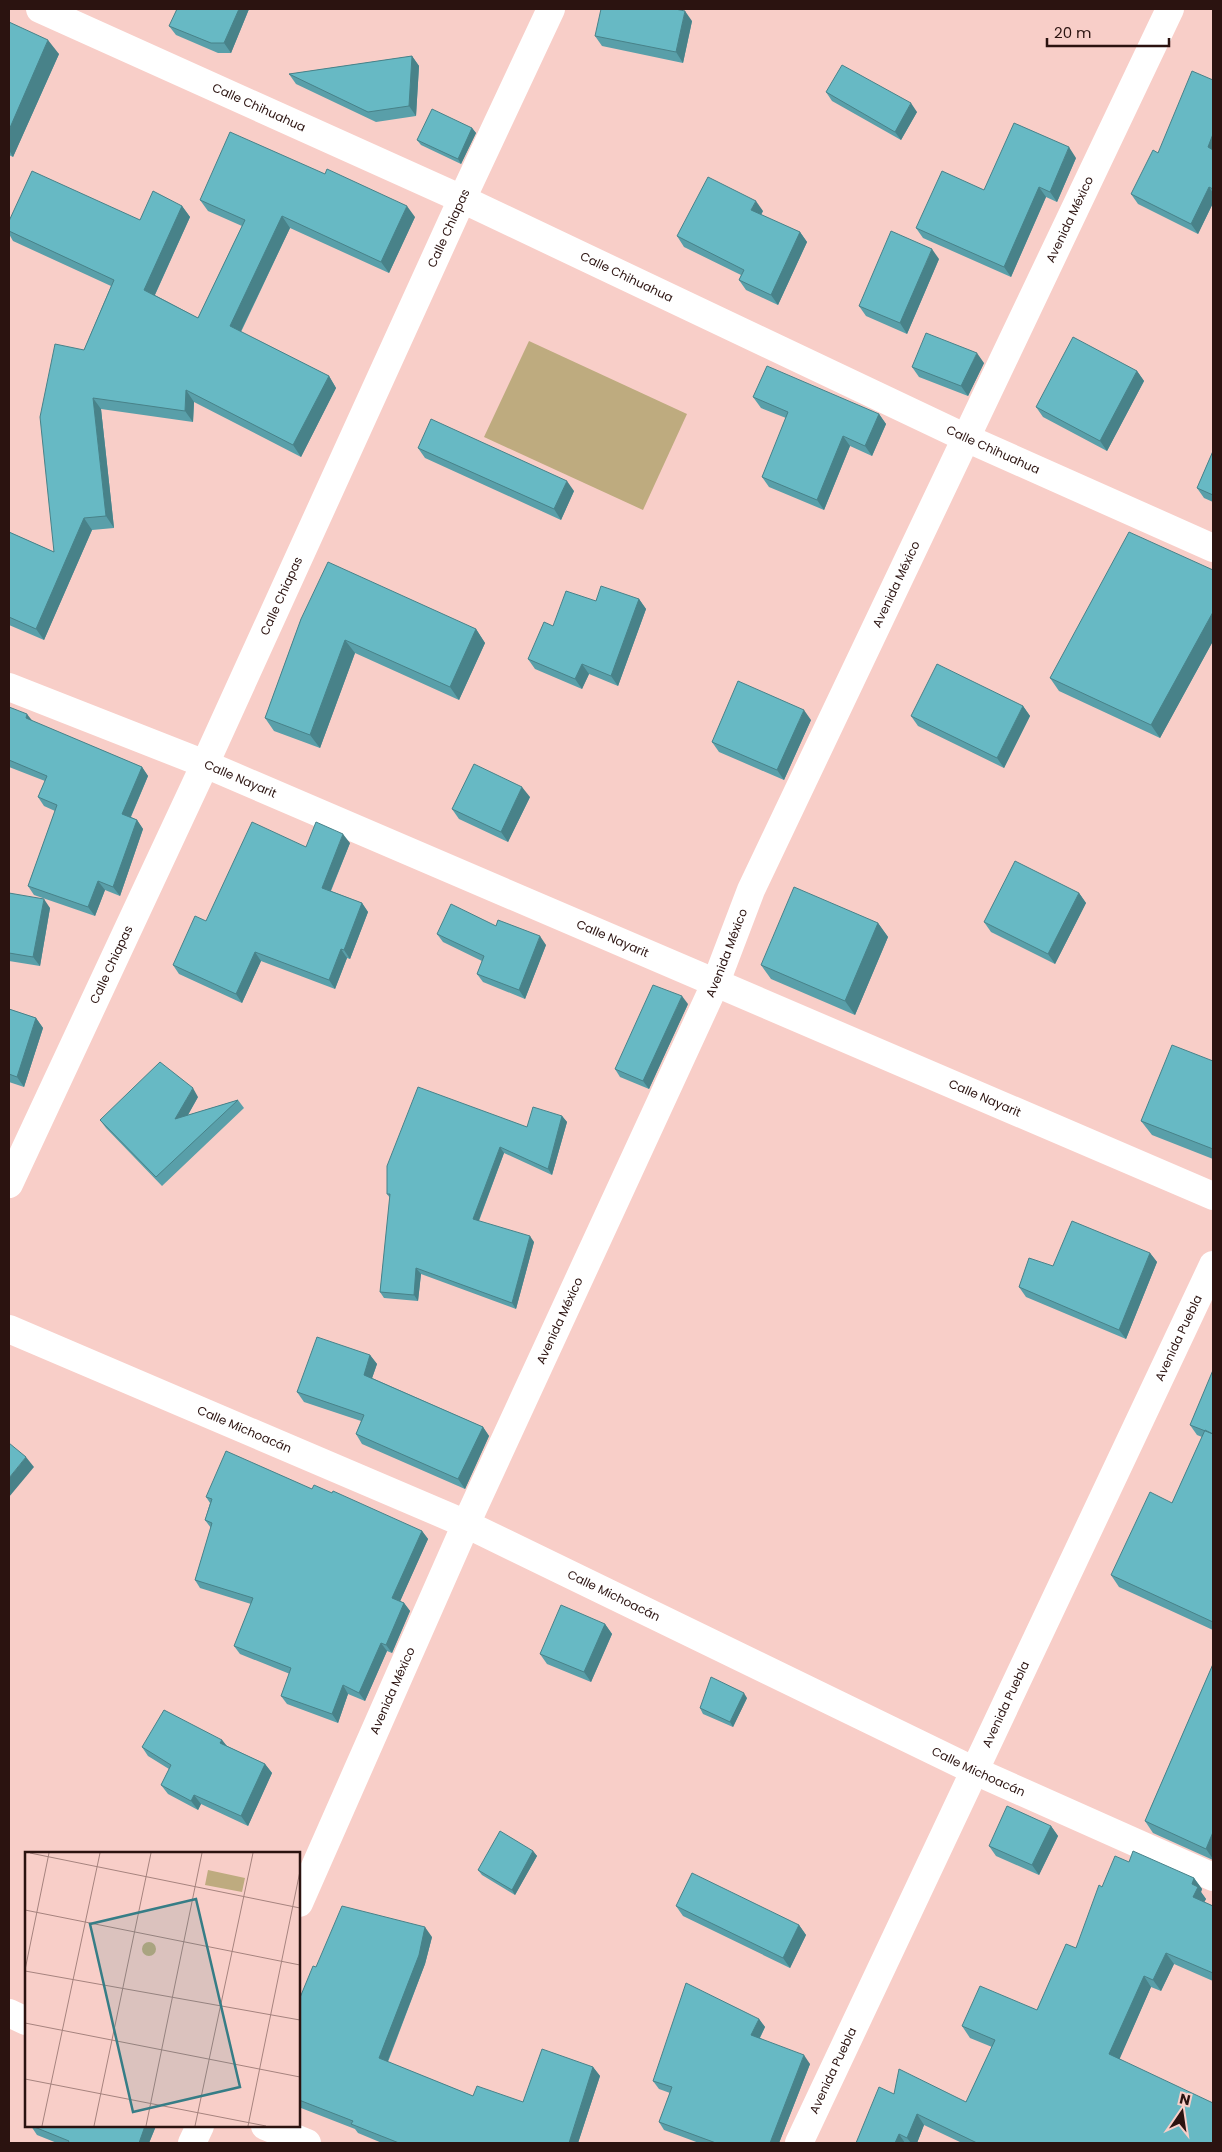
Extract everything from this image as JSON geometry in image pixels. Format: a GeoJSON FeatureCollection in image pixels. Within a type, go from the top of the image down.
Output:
{"type":"FeatureCollection","features":[{"type":"Feature","properties":{"kind":"street","name":"Calle Chihuahua"},"geometry":{"type":"LineString","coordinates":[[40,9],[462,200],[966,438],[1213,548]]}},
{"type":"Feature","properties":{"kind":"street","name":"Calle Chiapas"},"geometry":{"type":"LineString","coordinates":[[9,1184],[205,764],[551,9]]}},
{"type":"Feature","properties":{"kind":"street","name":"Avenida México"},"geometry":{"type":"LineString","coordinates":[[300,1901],[466,1524],[716,982],[751,890],[1170,9]]}},
{"type":"Feature","properties":{"kind":"street","name":"Calle Nayarit"},"geometry":{"type":"LineString","coordinates":[[9,687],[205,764],[1213,1196]]}},
{"type":"Feature","properties":{"kind":"street","name":"Avenida Puebla"},"geometry":{"type":"LineString","coordinates":[[799,2143],[1213,1265]]}},
{"type":"Feature","properties":{"kind":"street","name":"Calle Michoacán"},"geometry":{"type":"LineString","coordinates":[[9,1329],[466,1524],[975,1772],[1213,1877]]}},
{"type":"Feature","properties":{"kind":"street"},"geometry":{"type":"LineString","coordinates":[[9,2013],[25,2021]]}},
{"type":"Feature","properties":{"kind":"street"},"geometry":{"type":"LineString","coordinates":[[192,2143],[200,2127]]}},
{"type":"Feature","properties":{"kind":"street"},"geometry":{"type":"LineString","coordinates":[[267,2127],[307,2143]]}},
{"type":"Feature","properties":{"kind":"shaded area"},"geometry":{"type":"Polygon","coordinates":[[[529,341],[687,414],[643,510],[484,437],[529,341]]]}},
{"type":"Feature","properties":{"kind":"building"},"geometry":{"type":"Polygon","coordinates":[[[177,9],[239,9],[224,43],[211,43],[169,26],[177,9]]]}},
{"type":"Feature","properties":{"kind":"building"},"geometry":{"type":"Polygon","coordinates":[[[601,9],[675,9],[685,11],[676,52],[595,36],[601,9]]]}},
{"type":"Feature","properties":{"kind":"building"},"geometry":{"type":"Polygon","coordinates":[[[9,22],[48,40],[9,130],[9,22]]]}},
{"type":"Feature","properties":{"kind":"building"},"geometry":{"type":"Polygon","coordinates":[[[412,56],[409,106],[368,112],[289,74],[412,56]]]}},
{"type":"Feature","properties":{"kind":"building"},"geometry":{"type":"Polygon","coordinates":[[[842,65],[911,103],[895,132],[826,92],[842,65]]]}},
{"type":"Feature","properties":{"kind":"building"},"geometry":{"type":"Polygon","coordinates":[[[1192,71],[1213,80],[1213,134],[1208,147],[1213,150],[1213,189],[1209,187],[1191,224],[1131,194],[1153,150],[1158,153],[1192,71]]]}},
{"type":"Feature","properties":{"kind":"building"},"geometry":{"type":"Polygon","coordinates":[[[432,109],[472,128],[458,159],[417,140],[432,109]]]}},
{"type":"Feature","properties":{"kind":"building"},"geometry":{"type":"Polygon","coordinates":[[[1014,123],[1069,147],[1050,192],[1039,187],[1004,267],[916,228],[942,171],[984,190],[1014,123]]]}},
{"type":"Feature","properties":{"kind":"building"},"geometry":{"type":"Polygon","coordinates":[[[230,132],[325,174],[327,169],[407,206],[381,262],[282,216],[230,326],[329,376],[293,445],[186,390],[185,411],[93,398],[106,516],[84,518],[36,629],[9,617],[9,532],[54,552],[40,417],[55,344],[84,350],[114,280],[9,231],[9,221],[32,171],[140,220],[153,191],[182,206],[144,290],[198,318],[245,220],[200,200],[230,132]]]}},
{"type":"Feature","properties":{"kind":"building"},"geometry":{"type":"Polygon","coordinates":[[[708,177],[756,201],[751,210],[800,232],[771,295],[739,280],[744,270],[677,236],[708,177]]]}},
{"type":"Feature","properties":{"kind":"building"},"geometry":{"type":"Polygon","coordinates":[[[891,231],[932,249],[900,323],[859,306],[891,231]]]}},
{"type":"Feature","properties":{"kind":"building"},"geometry":{"type":"Polygon","coordinates":[[[926,333],[977,353],[961,386],[912,367],[926,333]]]}},
{"type":"Feature","properties":{"kind":"building"},"geometry":{"type":"Polygon","coordinates":[[[1073,337],[1137,371],[1100,441],[1036,407],[1073,337]]]}},
{"type":"Feature","properties":{"kind":"building"},"geometry":{"type":"Polygon","coordinates":[[[767,366],[879,414],[865,446],[843,436],[817,500],[762,477],[788,412],[753,397],[767,366]]]}},
{"type":"Feature","properties":{"kind":"building"},"geometry":{"type":"Polygon","coordinates":[[[431,419],[567,481],[554,509],[418,448],[431,419]]]}},
{"type":"Feature","properties":{"kind":"building"},"geometry":{"type":"Polygon","coordinates":[[[1213,451],[1213,495],[1197,488],[1213,451]]]}},
{"type":"Feature","properties":{"kind":"building"},"geometry":{"type":"Polygon","coordinates":[[[1129,532],[1213,570],[1213,612],[1151,725],[1050,678],[1129,532]]]}},
{"type":"Feature","properties":{"kind":"building"},"geometry":{"type":"Polygon","coordinates":[[[328,562],[476,629],[450,687],[345,640],[310,735],[265,718],[301,619],[328,562]]]}},
{"type":"Feature","properties":{"kind":"building"},"geometry":{"type":"Polygon","coordinates":[[[601,586],[639,599],[611,676],[582,664],[575,679],[528,659],[544,622],[553,626],[566,591],[596,601],[601,586]]]}},
{"type":"Feature","properties":{"kind":"building"},"geometry":{"type":"Polygon","coordinates":[[[937,664],[1023,706],[997,758],[911,716],[937,664]]]}},
{"type":"Feature","properties":{"kind":"building"},"geometry":{"type":"Polygon","coordinates":[[[738,681],[804,710],[777,770],[712,742],[738,681]]]}},
{"type":"Feature","properties":{"kind":"building"},"geometry":{"type":"Polygon","coordinates":[[[9,707],[27,714],[26,718],[142,767],[122,814],[137,820],[113,887],[98,881],[88,907],[28,886],[57,805],[38,797],[47,776],[9,760],[9,707]]]}},
{"type":"Feature","properties":{"kind":"building"},"geometry":{"type":"Polygon","coordinates":[[[474,764],[522,787],[501,832],[452,809],[474,764]]]}},
{"type":"Feature","properties":{"kind":"building"},"geometry":{"type":"Polygon","coordinates":[[[252,822],[306,847],[316,822],[343,834],[322,888],[362,903],[344,950],[341,949],[329,980],[255,952],[236,994],[173,965],[195,916],[206,921],[252,822]]]}},
{"type":"Feature","properties":{"kind":"building"},"geometry":{"type":"Polygon","coordinates":[[[1015,861],[1079,893],[1048,954],[984,922],[1015,861]]]}},
{"type":"Feature","properties":{"kind":"building"},"geometry":{"type":"Polygon","coordinates":[[[794,887],[878,923],[845,1001],[761,965],[794,887]]]}},
{"type":"Feature","properties":{"kind":"building"},"geometry":{"type":"Polygon","coordinates":[[[9,893],[44,899],[33,957],[9,953],[9,893]]]}},
{"type":"Feature","properties":{"kind":"building"},"geometry":{"type":"Polygon","coordinates":[[[451,904],[496,926],[498,920],[540,936],[519,990],[477,974],[484,956],[437,934],[451,904]]]}},
{"type":"Feature","properties":{"kind":"building"},"geometry":{"type":"Polygon","coordinates":[[[653,985],[682,996],[643,1081],[615,1069],[653,985]]]}},
{"type":"Feature","properties":{"kind":"building"},"geometry":{"type":"Polygon","coordinates":[[[9,1009],[36,1018],[17,1077],[9,1074],[9,1009]]]}},
{"type":"Feature","properties":{"kind":"building"},"geometry":{"type":"Polygon","coordinates":[[[1172,1045],[1213,1061],[1213,1149],[1141,1121],[1172,1045]]]}},
{"type":"Feature","properties":{"kind":"building"},"geometry":{"type":"Polygon","coordinates":[[[160,1062],[193,1088],[175,1119],[238,1100],[156,1177],[100,1120],[160,1062]]]}},
{"type":"Feature","properties":{"kind":"building"},"geometry":{"type":"Polygon","coordinates":[[[418,1087],[527,1127],[533,1107],[562,1116],[548,1169],[500,1147],[473,1219],[530,1236],[512,1303],[416,1268],[414,1295],[380,1292],[390,1194],[387,1194],[387,1166],[418,1087]]]}},
{"type":"Feature","properties":{"kind":"building"},"geometry":{"type":"Polygon","coordinates":[[[1072,1221],[1150,1253],[1119,1330],[1019,1287],[1029,1258],[1053,1266],[1072,1221]]]}},
{"type":"Feature","properties":{"kind":"building"},"geometry":{"type":"Polygon","coordinates":[[[317,1337],[370,1355],[364,1375],[483,1427],[458,1479],[356,1434],[364,1415],[297,1392],[317,1337]]]}},
{"type":"Feature","properties":{"kind":"building"},"geometry":{"type":"Polygon","coordinates":[[[1213,1370],[1213,1434],[1190,1425],[1213,1370]]]}},
{"type":"Feature","properties":{"kind":"building"},"geometry":{"type":"Polygon","coordinates":[[[1205,1430],[1213,1434],[1213,1622],[1111,1575],[1150,1492],[1172,1503],[1205,1430]]]}},
{"type":"Feature","properties":{"kind":"building"},"geometry":{"type":"Polygon","coordinates":[[[9,1443],[26,1457],[9,1478],[9,1443]]]}},
{"type":"Feature","properties":{"kind":"building"},"geometry":{"type":"Polygon","coordinates":[[[226,1451],[312,1489],[314,1485],[332,1493],[333,1491],[422,1531],[392,1598],[404,1603],[386,1645],[381,1643],[359,1693],[343,1685],[332,1714],[281,1696],[291,1668],[234,1646],[253,1598],[195,1580],[212,1523],[205,1520],[212,1499],[206,1497],[226,1451]]]}},
{"type":"Feature","properties":{"kind":"building"},"geometry":{"type":"Polygon","coordinates":[[[561,1605],[605,1624],[584,1672],[540,1654],[561,1605]]]}},
{"type":"Feature","properties":{"kind":"building"},"geometry":{"type":"Polygon","coordinates":[[[1213,1664],[1213,1832],[1206,1849],[1145,1821],[1213,1664]]]}},
{"type":"Feature","properties":{"kind":"building"},"geometry":{"type":"Polygon","coordinates":[[[711,1677],[744,1693],[730,1722],[700,1708],[711,1677]]]}},
{"type":"Feature","properties":{"kind":"building"},"geometry":{"type":"Polygon","coordinates":[[[164,1710],[222,1740],[220,1743],[265,1764],[241,1816],[194,1795],[191,1801],[161,1785],[171,1765],[142,1747],[164,1710]]]}},
{"type":"Feature","properties":{"kind":"building"},"geometry":{"type":"Polygon","coordinates":[[[1007,1806],[1051,1826],[1032,1865],[989,1846],[1007,1806]]]}},
{"type":"Feature","properties":{"kind":"building"},"geometry":{"type":"Polygon","coordinates":[[[500,1831],[533,1851],[512,1890],[478,1870],[500,1831]]]}},
{"type":"Feature","properties":{"kind":"building"},"geometry":{"type":"Polygon","coordinates":[[[1133,1851],[1194,1878],[1192,1884],[1198,1887],[1193,1897],[1213,1906],[1213,1973],[1166,1953],[1153,1980],[1144,1976],[1109,2054],[1213,2103],[1213,2143],[977,2143],[917,2114],[907,2138],[899,2134],[895,2143],[856,2143],[879,2087],[894,2094],[899,2069],[966,2102],[995,2040],[962,2026],[980,1986],[1037,2010],[1066,1944],[1076,1948],[1099,1885],[1102,1887],[1115,1856],[1129,1862],[1133,1851]]]}},
{"type":"Feature","properties":{"kind":"building"},"geometry":{"type":"Polygon","coordinates":[[[692,1873],[799,1925],[783,1958],[676,1906],[692,1873]]]}},
{"type":"Feature","properties":{"kind":"building"},"geometry":{"type":"Polygon","coordinates":[[[342,1906],[425,1927],[419,1955],[379,2058],[473,2096],[477,2086],[523,2102],[542,2049],[593,2067],[569,2143],[399,2143],[351,2124],[353,2121],[300,2100],[300,1998],[313,1966],[316,1967],[342,1906]]]}},
{"type":"Feature","properties":{"kind":"building"},"geometry":{"type":"Polygon","coordinates":[[[686,1983],[759,2019],[751,2035],[804,2055],[770,2143],[716,2143],[659,2122],[672,2087],[653,2081],[686,1983]]]}},
{"type":"Feature","properties":{"kind":"building"},"geometry":{"type":"Polygon","coordinates":[[[34,2127],[145,2127],[139,2143],[68,2143],[69,2141],[34,2127]]]}}]}
